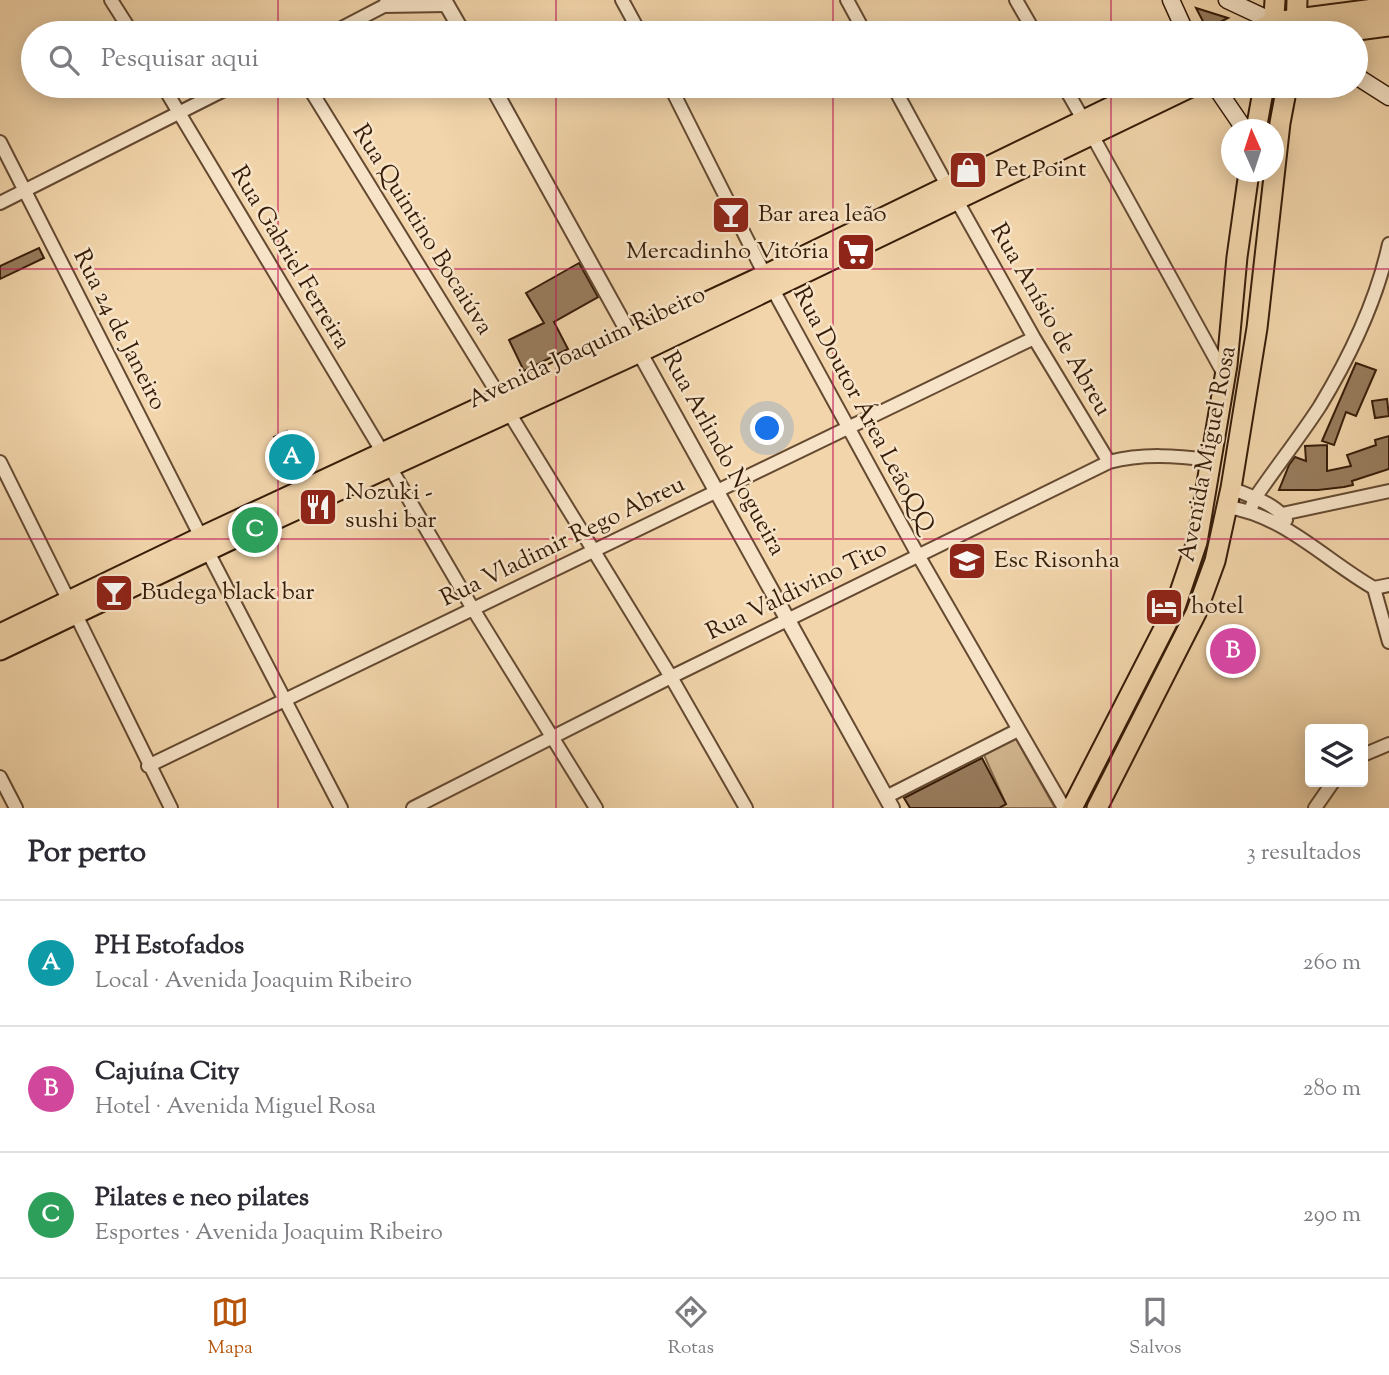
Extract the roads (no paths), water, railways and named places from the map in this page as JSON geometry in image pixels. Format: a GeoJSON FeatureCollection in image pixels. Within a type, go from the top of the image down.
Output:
{"type":"FeatureCollection","features":[{"type":"Feature","properties":{"kind":"main road"},"geometry":{"type":"LineString","coordinates":[[1171,0],[1181,21]]}},
{"type":"Feature","properties":{"kind":"main road"},"geometry":{"type":"LineString","coordinates":[[1227,0],[1282,21]]}},
{"type":"Feature","properties":{"kind":"main road"},"geometry":{"type":"LineString","coordinates":[[1275,0],[1286,21]]}},
{"type":"Feature","properties":{"kind":"main road"},"geometry":{"type":"LineString","coordinates":[[1300,21],[1389,7]]}},
{"type":"Feature","properties":{"kind":"main road"},"geometry":{"type":"LineString","coordinates":[[1368,29],[1389,26]]}},
{"type":"Feature","properties":{"kind":"main road"},"geometry":{"type":"LineString","coordinates":[[1368,84],[1389,97]]}},
{"type":"Feature","properties":{"kind":"main road","name":"Avenida Joaquim Ribeiro"},"geometry":{"type":"LineString","coordinates":[[1088,128],[1135,98]]}},
{"type":"Feature","properties":{"kind":"main road","name":"Avenida Joaquim Ribeiro"},"geometry":{"type":"LineString","coordinates":[[0,650],[73,608],[204,544],[636,345],[1088,128],[1163,98]]}},
{"type":"Feature","properties":{"kind":"main road"},"geometry":{"type":"LineString","coordinates":[[1223,98],[1238,119]]}},
{"type":"Feature","properties":{"kind":"main road"},"geometry":{"type":"LineString","coordinates":[[1257,119],[1262,98]]}},
{"type":"Feature","properties":{"kind":"main road","name":"Avenida Miguel Rosa"},"geometry":{"type":"LineString","coordinates":[[1097,808],[1196,613],[1215,561],[1229,497],[1257,328],[1285,98]]}},
{"type":"Feature","properties":{"kind":"main road","name":"Avenida Miguel Rosa"},"geometry":{"type":"LineString","coordinates":[[1072,808],[1175,607],[1197,541],[1225,376],[1248,182]]}},
{"type":"Feature","properties":{"kind":"main road","name":"Avenida Joaquim Ribeiro"},"geometry":{"type":"LineString","coordinates":[[0,634],[73,608]]}},
{"type":"Feature","properties":{"kind":"street"},"geometry":{"type":"LineString","coordinates":[[111,0],[124,21]]}},
{"type":"Feature","properties":{"kind":"street"},"geometry":{"type":"LineString","coordinates":[[622,0],[633,21]]}},
{"type":"Feature","properties":{"kind":"street"},"geometry":{"type":"LineString","coordinates":[[847,0],[858,21]]}},
{"type":"Feature","properties":{"kind":"street"},"geometry":{"type":"LineString","coordinates":[[1016,0],[1028,21]]}},
{"type":"Feature","properties":{"kind":"street"},"geometry":{"type":"LineString","coordinates":[[353,21],[386,3],[446,2],[456,21]]}},
{"type":"Feature","properties":{"kind":"street","name":"Rua Gabriel Ferreira"},"geometry":{"type":"LineString","coordinates":[[169,98],[473,609],[596,808]]}},
{"type":"Feature","properties":{"kind":"street"},"geometry":{"type":"LineString","coordinates":[[0,203],[209,98]]}},
{"type":"Feature","properties":{"kind":"street","name":"Rua Quintino Bocaiúva"},"geometry":{"type":"LineString","coordinates":[[314,98],[670,677],[746,808]]}},
{"type":"Feature","properties":{"kind":"street","name":"Rua Arlindo Nogueira"},"geometry":{"type":"LineString","coordinates":[[499,98],[889,802]]}},
{"type":"Feature","properties":{"kind":"street","name":"Rua Doutor Área LeãoQQ"},"geometry":{"type":"LineString","coordinates":[[676,98],[769,281],[918,555],[1064,808]]}},
{"type":"Feature","properties":{"kind":"street","name":"Rua Anísio de Abreu"},"geometry":{"type":"LineString","coordinates":[[900,98],[1034,338],[1109,462]]}},
{"type":"Feature","properties":{"kind":"street"},"geometry":{"type":"LineString","coordinates":[[1071,98],[1225,376]]}},
{"type":"Feature","properties":{"kind":"street","name":"Rua 24 de Janeiro"},"geometry":{"type":"LineString","coordinates":[[0,142],[341,808]]}},
{"type":"Feature","properties":{"kind":"street"},"geometry":{"type":"LineString","coordinates":[[1253,504],[1319,407],[1340,369],[1384,269],[1389,244]]}},
{"type":"Feature","properties":{"kind":"street","name":"Rua Vladimir Rego Abreu"},"geometry":{"type":"LineString","coordinates":[[148,766],[1034,338]]}},
{"type":"Feature","properties":{"kind":"street","name":"Rua Valdivino Tito"},"geometry":{"type":"LineString","coordinates":[[413,808],[670,677],[1109,462],[1137,456],[1212,460]]}},
{"type":"Feature","properties":{"kind":"street"},"geometry":{"type":"LineString","coordinates":[[0,462],[170,808]]}},
{"type":"Feature","properties":{"kind":"street"},"geometry":{"type":"LineString","coordinates":[[1229,497],[1282,514],[1389,491]]}},
{"type":"Feature","properties":{"kind":"street"},"geometry":{"type":"LineString","coordinates":[[1229,497],[1253,504],[1374,588],[1389,585]]}},
{"type":"Feature","properties":{"kind":"street"},"geometry":{"type":"LineString","coordinates":[[1282,514],[1297,534]]}},
{"type":"Feature","properties":{"kind":"street"},"geometry":{"type":"LineString","coordinates":[[1374,588],[1389,642]]}},
{"type":"Feature","properties":{"kind":"street"},"geometry":{"type":"LineString","coordinates":[[889,802],[1018,730]]}},
{"type":"Feature","properties":{"kind":"street"},"geometry":{"type":"LineString","coordinates":[[1368,753],[1389,744]]}},
{"type":"Feature","properties":{"kind":"street"},"geometry":{"type":"LineString","coordinates":[[0,777],[16,808]]}},
{"type":"Feature","properties":{"kind":"street"},"geometry":{"type":"LineString","coordinates":[[1315,808],[1330,787]]}},
{"type":"Feature","properties":{"kind":"place","name":"Pet Point"},"geometry":{"type":"Point","coordinates":[968,170]}},
{"type":"Feature","properties":{"kind":"place","name":"Bar area leão"},"geometry":{"type":"Point","coordinates":[731,215]}},
{"type":"Feature","properties":{"kind":"place","name":"Mercadinho Vitória"},"geometry":{"type":"Point","coordinates":[856,252]}},
{"type":"Feature","properties":{"kind":"place","name":"PH Estofados"},"geometry":{"type":"Point","coordinates":[292,457]}},
{"type":"Feature","properties":{"kind":"place","name":"Nozuki - sushi bar"},"geometry":{"type":"Point","coordinates":[318,507]}},
{"type":"Feature","properties":{"kind":"place","name":"Pilates e neo pilates"},"geometry":{"type":"Point","coordinates":[255,530]}},
{"type":"Feature","properties":{"kind":"place","name":"Esc Risonha"},"geometry":{"type":"Point","coordinates":[967,561]}},
{"type":"Feature","properties":{"kind":"place","name":"Budega black bar"},"geometry":{"type":"Point","coordinates":[114,593]}},
{"type":"Feature","properties":{"kind":"place","name":"hotel"},"geometry":{"type":"Point","coordinates":[1164,607]}},
{"type":"Feature","properties":{"kind":"place","name":"Cajuína City"},"geometry":{"type":"Point","coordinates":[1233,651]}}]}
